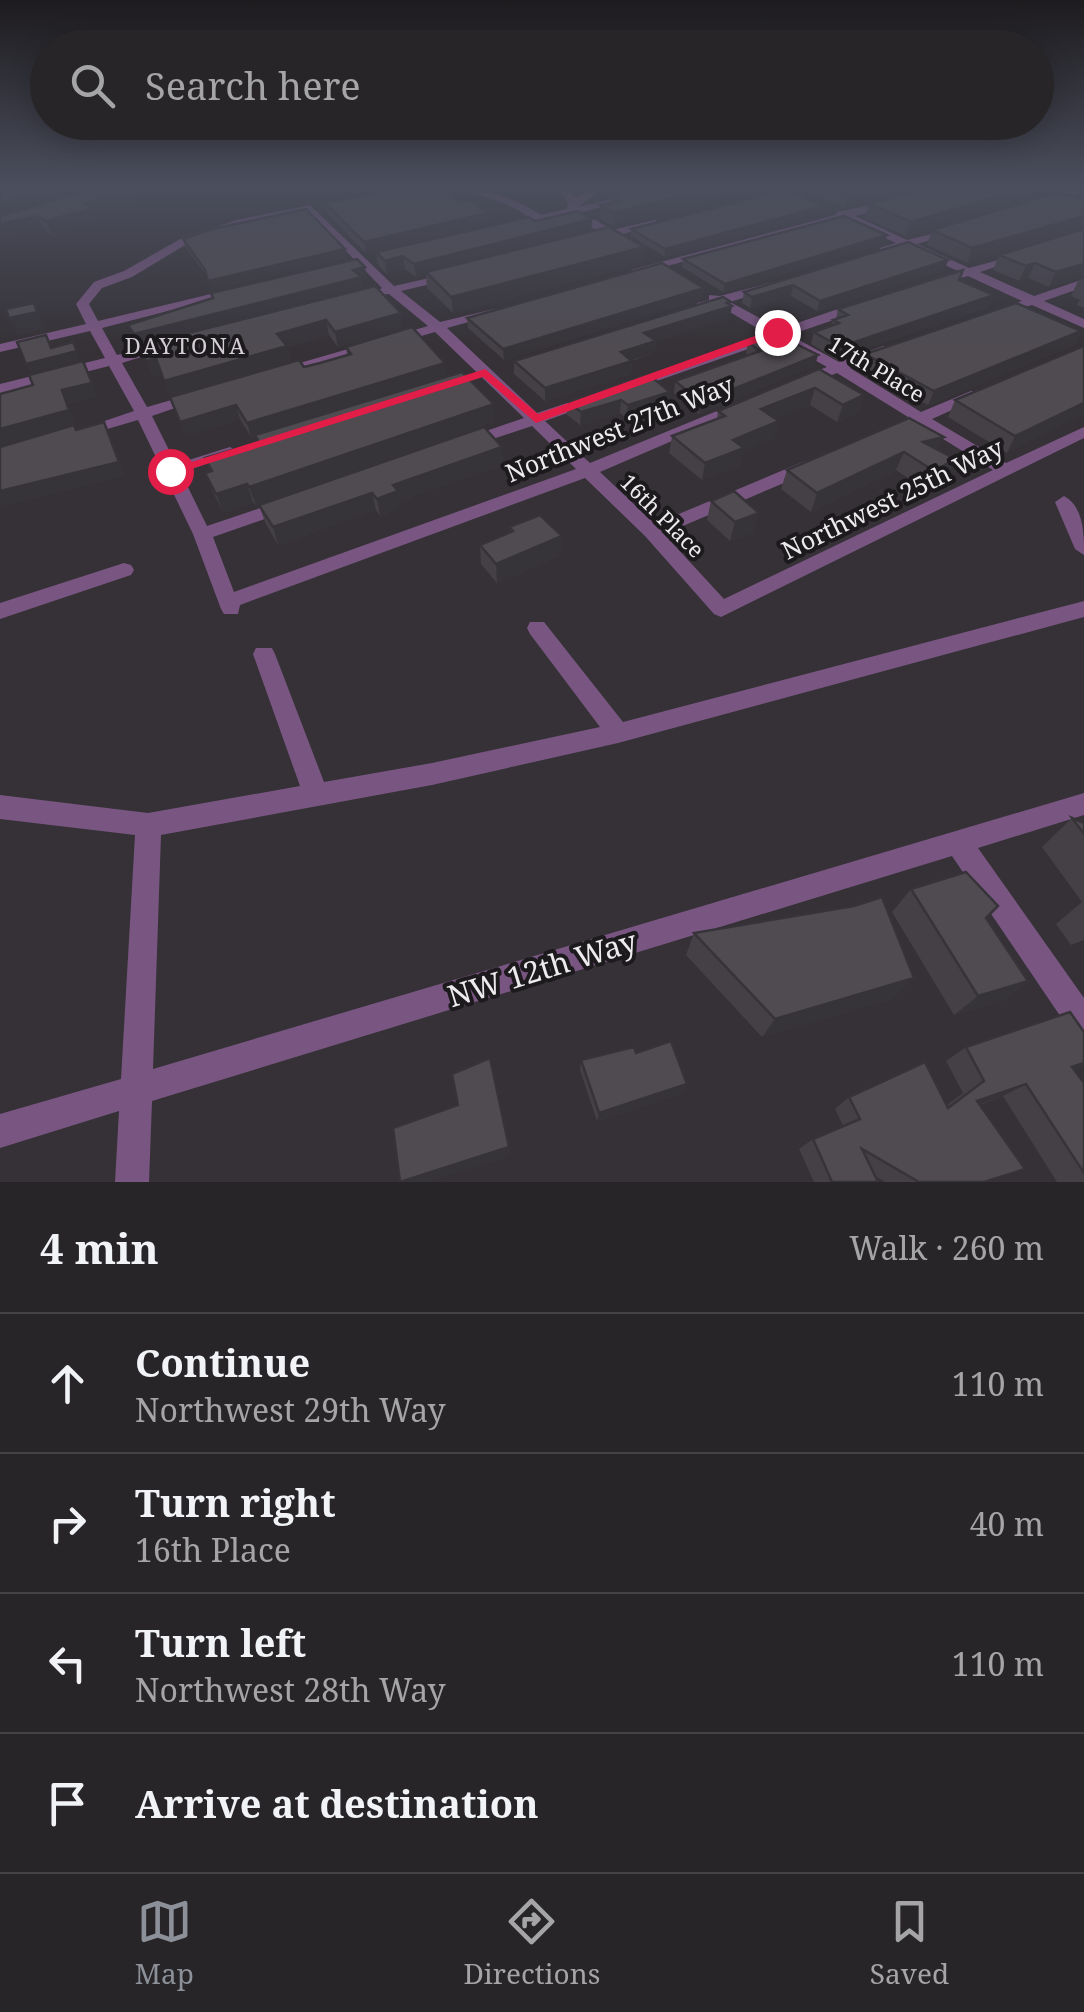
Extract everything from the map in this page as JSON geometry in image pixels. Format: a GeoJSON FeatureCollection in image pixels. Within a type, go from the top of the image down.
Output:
{"type":"FeatureCollection","features":[{"type":"Feature","properties":{"kind":"street","name":"16th Place"},"geometry":{"type":"LineString","coordinates":[[95,326],[82,304],[98,286],[128,274],[184,241]]}},
{"type":"Feature","properties":{"kind":"street","name":"16th Place"},"geometry":{"type":"LineString","coordinates":[[345,241],[391,290],[437,326],[652,532],[721,609]]}},
{"type":"Feature","properties":{"kind":"street"},"geometry":{"type":"LineString","coordinates":[[574,244],[584,241]]}},
{"type":"Feature","properties":{"kind":"street"},"geometry":{"type":"LineString","coordinates":[[622,241],[627,244]]}},
{"type":"Feature","properties":{"kind":"street"},"geometry":{"type":"LineString","coordinates":[[623,274],[748,241]]}},
{"type":"Feature","properties":{"kind":"street"},"geometry":{"type":"LineString","coordinates":[[900,241],[1084,324]]}},
{"type":"Feature","properties":{"kind":"street"},"geometry":{"type":"LineString","coordinates":[[868,255],[915,241]]}},
{"type":"Feature","properties":{"kind":"street"},"geometry":{"type":"LineString","coordinates":[[917,288],[1035,250]]}},
{"type":"Feature","properties":{"kind":"street"},"geometry":{"type":"LineString","coordinates":[[644,254],[675,273]]}},
{"type":"Feature","properties":{"kind":"street"},"geometry":{"type":"LineString","coordinates":[[342,266],[379,257]]}},
{"type":"Feature","properties":{"kind":"street"},"geometry":{"type":"LineString","coordinates":[[372,295],[464,272]]}},
{"type":"Feature","properties":{"kind":"street"},"geometry":{"type":"LineString","coordinates":[[683,312],[794,278]]}},
{"type":"Feature","properties":{"kind":"street"},"geometry":{"type":"LineString","coordinates":[[979,319],[1084,282]]}},
{"type":"Feature","properties":{"kind":"street"},"geometry":{"type":"LineString","coordinates":[[0,348],[247,289]]}},
{"type":"Feature","properties":{"kind":"street","name":"17th Place"},"geometry":{"type":"LineString","coordinates":[[704,292],[836,366],[1004,470]]}},
{"type":"Feature","properties":{"kind":"street"},"geometry":{"type":"LineString","coordinates":[[443,451],[777,332],[882,299]]}},
{"type":"Feature","properties":{"kind":"street"},"geometry":{"type":"LineString","coordinates":[[253,381],[512,305]]}},
{"type":"Feature","properties":{"kind":"street"},"geometry":{"type":"LineString","coordinates":[[95,326],[202,534],[295,502]]}},
{"type":"Feature","properties":{"kind":"street"},"geometry":{"type":"LineString","coordinates":[[0,389],[188,342]]}},
{"type":"Feature","properties":{"kind":"street"},"geometry":{"type":"LineString","coordinates":[[783,389],[836,366],[908,343]]}},
{"type":"Feature","properties":{"kind":"street"},"geometry":{"type":"LineString","coordinates":[[467,378],[503,367]]}},
{"type":"Feature","properties":{"kind":"street"},"geometry":{"type":"LineString","coordinates":[[902,426],[993,387]]}},
{"type":"Feature","properties":{"kind":"street"},"geometry":{"type":"LineString","coordinates":[[72,434],[216,392]]}},
{"type":"Feature","properties":{"kind":"street","name":"Northwest 27th Way"},"geometry":{"type":"LineString","coordinates":[[202,534],[231,605],[587,471],[765,396]]}},
{"type":"Feature","properties":{"kind":"street","name":"Northwest 25th Way"},"geometry":{"type":"LineString","coordinates":[[721,609],[1084,432]]}},
{"type":"Feature","properties":{"kind":"street"},"geometry":{"type":"LineString","coordinates":[[170,471],[244,448]]}},
{"type":"Feature","properties":{"kind":"street"},"geometry":{"type":"LineString","coordinates":[[652,532],[831,456]]}},
{"type":"Feature","properties":{"kind":"street"},"geometry":{"type":"LineString","coordinates":[[1064,502],[1084,549]]}},
{"type":"Feature","properties":{"kind":"street"},"geometry":{"type":"LineString","coordinates":[[0,611],[124,570]]}},
{"type":"Feature","properties":{"kind":"street"},"geometry":{"type":"LineString","coordinates":[[0,807],[148,825],[618,733],[1084,609]]}},
{"type":"Feature","properties":{"kind":"street"},"geometry":{"type":"LineString","coordinates":[[537,628],[618,733]]}},
{"type":"Feature","properties":{"kind":"street"},"geometry":{"type":"LineString","coordinates":[[264,654],[316,794]]}},
{"type":"Feature","properties":{"kind":"street","name":"NW 12th Way"},"geometry":{"type":"LineString","coordinates":[[0,1131],[1084,804]]}},
{"type":"Feature","properties":{"kind":"street"},"geometry":{"type":"LineString","coordinates":[[132,1182],[148,825]]}},
{"type":"Feature","properties":{"kind":"street"},"geometry":{"type":"LineString","coordinates":[[959,844],[1084,1024]]}},
{"type":"Feature","properties":{"kind":"building"},"geometry":{"type":"Polygon","coordinates":[[[185,241],[337,241],[345,249],[208,281],[185,241]]]}},
{"type":"Feature","properties":{"kind":"building"},"geometry":{"type":"Polygon","coordinates":[[[423,241],[504,241],[414,264],[403,256],[385,261],[376,252],[423,241]]]}},
{"type":"Feature","properties":{"kind":"building"},"geometry":{"type":"Polygon","coordinates":[[[551,241],[634,241],[644,247],[451,297],[426,272],[551,241]]]}},
{"type":"Feature","properties":{"kind":"building"},"geometry":{"type":"Polygon","coordinates":[[[652,241],[694,241],[665,249],[652,241]]]}},
{"type":"Feature","properties":{"kind":"building"},"geometry":{"type":"Polygon","coordinates":[[[750,241],[867,241],[725,284],[683,259],[750,241]]]}},
{"type":"Feature","properties":{"kind":"building"},"geometry":{"type":"Polygon","coordinates":[[[957,241],[996,241],[972,248],[957,241]]]}},
{"type":"Feature","properties":{"kind":"building"},"geometry":{"type":"Polygon","coordinates":[[[1044,241],[1084,241],[1084,264],[1056,272],[999,255],[1044,241]]]}},
{"type":"Feature","properties":{"kind":"building"},"geometry":{"type":"Polygon","coordinates":[[[908,242],[948,260],[820,301],[793,285],[752,297],[744,292],[908,242]]]}},
{"type":"Feature","properties":{"kind":"building"},"geometry":{"type":"Polygon","coordinates":[[[357,259],[365,267],[353,270],[362,277],[134,334],[128,325],[213,298],[211,293],[357,259]]]}},
{"type":"Feature","properties":{"kind":"building"},"geometry":{"type":"Polygon","coordinates":[[[662,263],[704,288],[503,349],[467,318],[662,263]]]}},
{"type":"Feature","properties":{"kind":"building"},"geometry":{"type":"Polygon","coordinates":[[[963,270],[959,280],[994,295],[840,347],[814,332],[839,323],[833,320],[848,315],[838,309],[963,270]]]}},
{"type":"Feature","properties":{"kind":"building"},"geometry":{"type":"Polygon","coordinates":[[[375,286],[401,313],[335,332],[326,320],[277,334],[287,346],[164,381],[156,358],[146,361],[140,345],[375,286]]]}},
{"type":"Feature","properties":{"kind":"building"},"geometry":{"type":"Polygon","coordinates":[[[723,297],[732,306],[644,333],[656,341],[621,352],[632,361],[545,388],[514,361],[723,297]]]}},
{"type":"Feature","properties":{"kind":"building"},"geometry":{"type":"Polygon","coordinates":[[[34,303],[37,312],[9,318],[6,309],[34,303]]]}},
{"type":"Feature","properties":{"kind":"building"},"geometry":{"type":"Polygon","coordinates":[[[1016,303],[1081,331],[934,391],[865,354],[1016,303]]]}},
{"type":"Feature","properties":{"kind":"building"},"geometry":{"type":"Polygon","coordinates":[[[412,327],[445,363],[247,423],[236,405],[180,422],[170,397],[299,360],[304,367],[320,363],[351,354],[346,347],[412,327]]]}},
{"type":"Feature","properties":{"kind":"building"},"geometry":{"type":"Polygon","coordinates":[[[776,334],[818,355],[701,402],[675,381],[760,351],[748,342],[776,334]]]}},
{"type":"Feature","properties":{"kind":"building"},"geometry":{"type":"Polygon","coordinates":[[[46,335],[51,348],[73,342],[77,351],[26,364],[17,342],[46,335]]]}},
{"type":"Feature","properties":{"kind":"building"},"geometry":{"type":"Polygon","coordinates":[[[1084,346],[1084,403],[1015,436],[955,400],[1084,346]]]}},
{"type":"Feature","properties":{"kind":"building"},"geometry":{"type":"Polygon","coordinates":[[[83,361],[92,383],[62,390],[69,410],[0,429],[0,394],[33,385],[29,375],[83,361]]]}},
{"type":"Feature","properties":{"kind":"building"},"geometry":{"type":"Polygon","coordinates":[[[819,369],[864,395],[843,405],[815,388],[761,409],[779,421],[733,440],[744,448],[705,463],[672,436],[725,416],[718,411],[819,369]]]}},
{"type":"Feature","properties":{"kind":"building"},"geometry":{"type":"Polygon","coordinates":[[[462,372],[494,404],[249,487],[247,484],[216,494],[205,473],[212,471],[205,458],[259,442],[255,435],[462,372]]]}},
{"type":"Feature","properties":{"kind":"building"},"geometry":{"type":"Polygon","coordinates":[[[648,374],[670,392],[628,405],[621,400],[581,412],[568,402],[648,374]]]}},
{"type":"Feature","properties":{"kind":"building"},"geometry":{"type":"Polygon","coordinates":[[[909,418],[944,437],[923,442],[955,459],[934,471],[904,452],[817,493],[787,470],[909,418]]]}},
{"type":"Feature","properties":{"kind":"building"},"geometry":{"type":"Polygon","coordinates":[[[104,422],[119,462],[0,491],[0,447],[74,425],[76,430],[104,422]]]}},
{"type":"Feature","properties":{"kind":"building"},"geometry":{"type":"Polygon","coordinates":[[[484,427],[502,447],[393,485],[398,491],[377,499],[372,493],[273,527],[259,505],[484,427]]]}},
{"type":"Feature","properties":{"kind":"building"},"geometry":{"type":"Polygon","coordinates":[[[734,491],[759,513],[735,522],[711,501],[734,491]]]}},
{"type":"Feature","properties":{"kind":"building"},"geometry":{"type":"Polygon","coordinates":[[[540,515],[562,536],[496,564],[480,545],[513,531],[509,527],[540,515]]]}},
{"type":"Feature","properties":{"kind":"building"},"geometry":{"type":"Polygon","coordinates":[[[1072,818],[1084,823],[1084,834],[1072,818]]]}},
{"type":"Feature","properties":{"kind":"building"},"geometry":{"type":"Polygon","coordinates":[[[966,872],[998,906],[986,918],[1028,981],[978,996],[911,889],[966,872]]]}},
{"type":"Feature","properties":{"kind":"building"},"geometry":{"type":"Polygon","coordinates":[[[882,897],[914,978],[775,1019],[694,933],[854,906],[882,897]]]}},
{"type":"Feature","properties":{"kind":"building"},"geometry":{"type":"Polygon","coordinates":[[[1070,1012],[1084,1032],[1084,1063],[1072,1067],[1084,1083],[1084,1173],[1026,1084],[977,1101],[1025,1169],[984,1182],[919,1182],[862,1149],[878,1182],[832,1182],[813,1139],[860,1119],[849,1097],[925,1062],[948,1108],[984,1081],[966,1047],[1070,1012]]]}},
{"type":"Feature","properties":{"kind":"building"},"geometry":{"type":"Polygon","coordinates":[[[671,1041],[687,1084],[599,1113],[581,1060],[634,1047],[636,1053],[671,1041]]]}},
{"type":"Feature","properties":{"kind":"building"},"geometry":{"type":"Polygon","coordinates":[[[490,1058],[509,1147],[400,1182],[393,1128],[458,1105],[452,1074],[490,1058]]]}},
{"type":"Feature","properties":{"kind":"district","name":"DAYTONA"},"geometry":{"type":"Point","coordinates":[186,345]}},
{"type":"Feature","properties":{"kind":"route"},"geometry":{"type":"LineString","coordinates":[[170,471],[485,372],[536,420],[777,332]]}}]}
